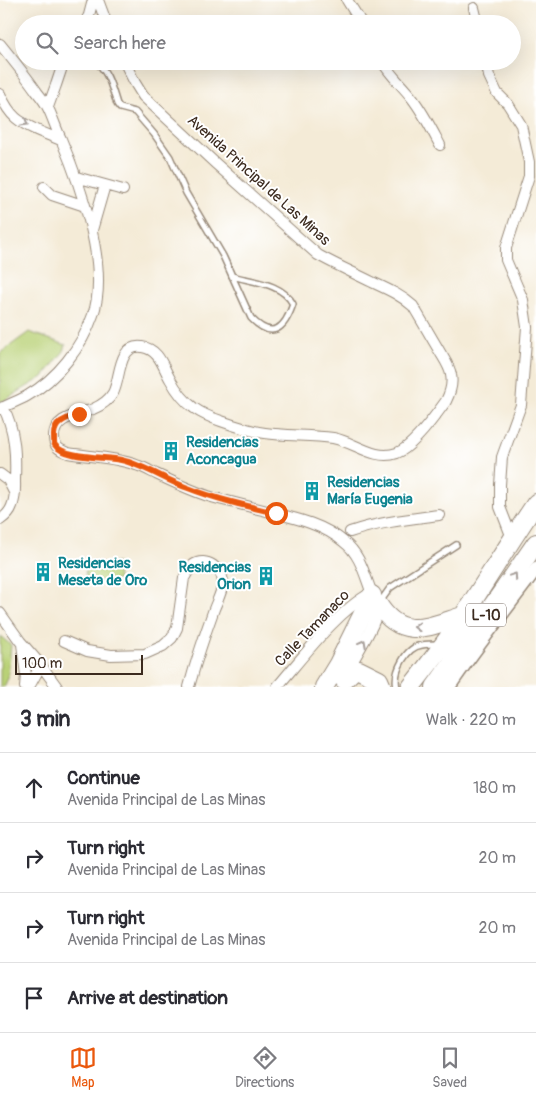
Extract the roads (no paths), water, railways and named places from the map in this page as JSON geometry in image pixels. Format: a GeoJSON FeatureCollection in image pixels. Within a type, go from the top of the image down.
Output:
{"type":"FeatureCollection","features":[{"type":"Feature","properties":{"kind":"highway","name":"L-10"},"geometry":{"type":"LineString","coordinates":[[411,687],[444,644],[536,503]]}},
{"type":"Feature","properties":{"kind":"highway","name":"L-10"},"geometry":{"type":"LineString","coordinates":[[435,687],[536,542]]}},
{"type":"Feature","properties":{"kind":"highway"},"geometry":{"type":"LineString","coordinates":[[374,597],[384,614],[395,624],[410,628],[418,629],[463,616]]}},
{"type":"Feature","properties":{"kind":"highway"},"geometry":{"type":"LineString","coordinates":[[324,687],[374,597]]}},
{"type":"Feature","properties":{"kind":"highway"},"geometry":{"type":"LineString","coordinates":[[342,683],[354,670],[359,670],[379,680],[382,687]]}},
{"type":"Feature","properties":{"kind":"street"},"geometry":{"type":"LineString","coordinates":[[89,15],[93,0]]}},
{"type":"Feature","properties":{"kind":"street"},"geometry":{"type":"LineString","coordinates":[[98,0],[104,15]]}},
{"type":"Feature","properties":{"kind":"street"},"geometry":{"type":"LineString","coordinates":[[347,0],[356,15]]}},
{"type":"Feature","properties":{"kind":"street"},"geometry":{"type":"LineString","coordinates":[[474,8],[476,15]]}},
{"type":"Feature","properties":{"kind":"street"},"geometry":{"type":"LineString","coordinates":[[0,44],[15,63]]}},
{"type":"Feature","properties":{"kind":"street"},"geometry":{"type":"LineString","coordinates":[[0,520],[8,515],[13,505],[16,452],[8,416],[2,408],[28,395],[46,383],[57,373],[78,346],[94,314],[98,284],[92,231],[76,177],[48,106],[21,70]]}},
{"type":"Feature","properties":{"kind":"street"},"geometry":{"type":"LineString","coordinates":[[48,106],[61,70]]}},
{"type":"Feature","properties":{"kind":"street","name":"Avenida Principal de Las Minas"},"geometry":{"type":"LineString","coordinates":[[128,70],[143,96],[318,255],[393,292],[413,306],[450,369],[452,384],[446,399],[413,442],[399,452],[374,454],[334,438],[265,433],[230,424],[205,414],[194,408],[182,397],[154,352],[149,348],[136,347],[130,349],[122,359],[116,388],[112,395],[93,409],[68,417],[56,426],[54,432],[55,445],[68,453],[121,460],[140,466],[186,488],[318,526],[344,541],[354,552],[366,575],[374,597]]}},
{"type":"Feature","properties":{"kind":"street"},"geometry":{"type":"LineString","coordinates":[[387,70],[411,96],[427,120],[440,145]]}},
{"type":"Feature","properties":{"kind":"street"},"geometry":{"type":"LineString","coordinates":[[488,70],[497,93],[508,104],[521,125],[530,176],[506,248],[506,260],[524,300],[527,327],[521,405],[502,457],[500,507],[512,538]]}},
{"type":"Feature","properties":{"kind":"street"},"geometry":{"type":"LineString","coordinates":[[0,94],[4,104],[16,118],[61,140]]}},
{"type":"Feature","properties":{"kind":"street"},"geometry":{"type":"LineString","coordinates":[[76,177],[123,190]]}},
{"type":"Feature","properties":{"kind":"street"},"geometry":{"type":"LineString","coordinates":[[92,231],[106,185]]}},
{"type":"Feature","properties":{"kind":"street"},"geometry":{"type":"LineString","coordinates":[[44,187],[52,194],[85,206]]}},
{"type":"Feature","properties":{"kind":"street"},"geometry":{"type":"LineString","coordinates":[[0,474],[8,480],[15,495]]}},
{"type":"Feature","properties":{"kind":"street"},"geometry":{"type":"LineString","coordinates":[[350,532],[377,524],[439,514]]}},
{"type":"Feature","properties":{"kind":"street"},"geometry":{"type":"LineString","coordinates":[[64,642],[87,651],[111,655],[145,654],[163,646],[172,638],[178,628],[184,578],[193,565],[201,562],[208,563],[216,567],[220,572],[223,582],[190,687]]}},
{"type":"Feature","properties":{"kind":"street"},"geometry":{"type":"LineString","coordinates":[[449,687],[536,569]]}},
{"type":"Feature","properties":{"kind":"street"},"geometry":{"type":"LineString","coordinates":[[342,683],[373,623],[376,614],[374,597]]}},
{"type":"Feature","properties":{"kind":"street","name":"Calle Tamanaco"},"geometry":{"type":"LineString","coordinates":[[277,687],[332,624],[360,599],[374,597]]}},
{"type":"Feature","properties":{"kind":"street"},"geometry":{"type":"LineString","coordinates":[[0,613],[21,643],[57,687]]}},
{"type":"Feature","properties":{"kind":"street"},"geometry":{"type":"LineString","coordinates":[[21,643],[26,675],[25,687]]}},
{"type":"Feature","properties":{"kind":"street"},"geometry":{"type":"LineString","coordinates":[[30,687],[40,664]]}},
{"type":"Feature","properties":{"kind":"lane"},"geometry":{"type":"LineString","coordinates":[[103,70],[120,108],[135,112],[170,157],[186,193],[223,256],[232,276],[251,318],[258,326],[270,330],[275,330],[281,326],[287,319],[293,304],[285,293],[277,288],[232,276]]}},
{"type":"Feature","properties":{"kind":"lane"},"geometry":{"type":"LineString","coordinates":[[374,597],[456,545]]}},
{"type":"Feature","properties":{"kind":"lane"},"geometry":{"type":"LineString","coordinates":[[397,687],[397,672],[402,661],[410,651],[420,644],[444,644]]}},
{"type":"Feature","properties":{"kind":"place","name":"Residencias Aconcagua"},"geometry":{"type":"Point","coordinates":[171,451]}},
{"type":"Feature","properties":{"kind":"place","name":"Residencias María Eugenia"},"geometry":{"type":"Point","coordinates":[312,491]}},
{"type":"Feature","properties":{"kind":"place","name":"Residencias Meseta de Oro"},"geometry":{"type":"Point","coordinates":[43,572]}},
{"type":"Feature","properties":{"kind":"place","name":"Residencias Orion"},"geometry":{"type":"Point","coordinates":[266,576]}}]}
